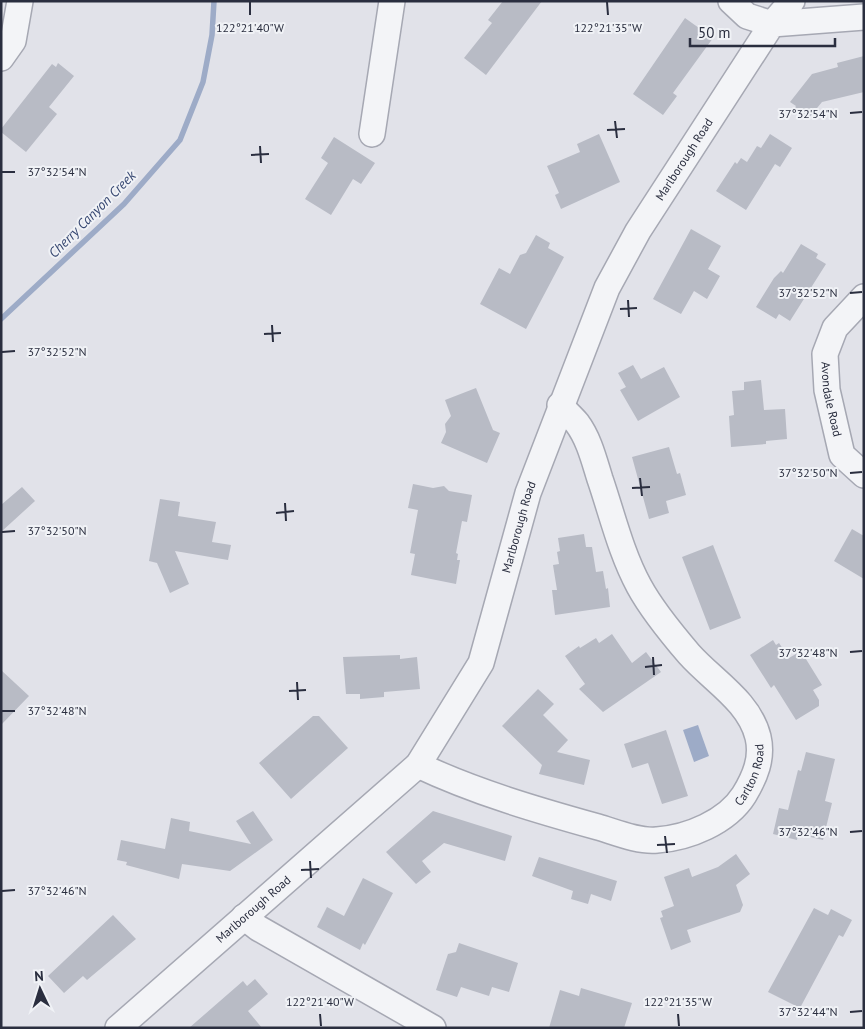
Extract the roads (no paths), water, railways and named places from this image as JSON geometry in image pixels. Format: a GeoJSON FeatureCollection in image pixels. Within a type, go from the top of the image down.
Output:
{"type":"FeatureCollection","features":[{"type":"Feature","properties":{"kind":"street"},"geometry":{"type":"LineString","coordinates":[[1,58],[13,42],[20,1]]}},
{"type":"Feature","properties":{"kind":"street"},"geometry":{"type":"LineString","coordinates":[[372,134],[392,1]]}},
{"type":"Feature","properties":{"kind":"street"},"geometry":{"type":"LineString","coordinates":[[732,1],[748,16],[772,24],[864,17]]}},
{"type":"Feature","properties":{"kind":"street","name":"Marlborough Road"},"geometry":{"type":"LineString","coordinates":[[118,1028],[418,765],[481,663],[528,492],[560,405],[607,288],[625,255],[741,69],[772,24],[792,1]]}},
{"type":"Feature","properties":{"kind":"street","name":"Avondale Road"},"geometry":{"type":"LineString","coordinates":[[864,296],[836,328],[825,354],[828,390],[842,455],[864,476]]}},
{"type":"Feature","properties":{"kind":"street","name":"Carlton Road"},"geometry":{"type":"LineString","coordinates":[[418,765],[451,781],[550,814],[654,841],[680,837],[715,822],[740,801],[752,781],[760,760],[758,739],[752,718],[733,696],[690,655],[662,621],[638,585],[621,543],[590,449],[578,424],[560,405]]}},
{"type":"Feature","properties":{"kind":"street"},"geometry":{"type":"LineString","coordinates":[[244,917],[258,928],[433,1028]]}},
{"type":"Feature","properties":{"kind":"water"},"geometry":{"type":"Polygon","coordinates":[[[698,725],[709,756],[694,762],[683,730],[698,725]]]}},
{"type":"Feature","properties":{"kind":"waterway","name":"Cherry Canyon Creek"},"geometry":{"type":"LineString","coordinates":[[1,319],[124,204],[180,140],[203,82],[212,35],[214,1]]}}]}
